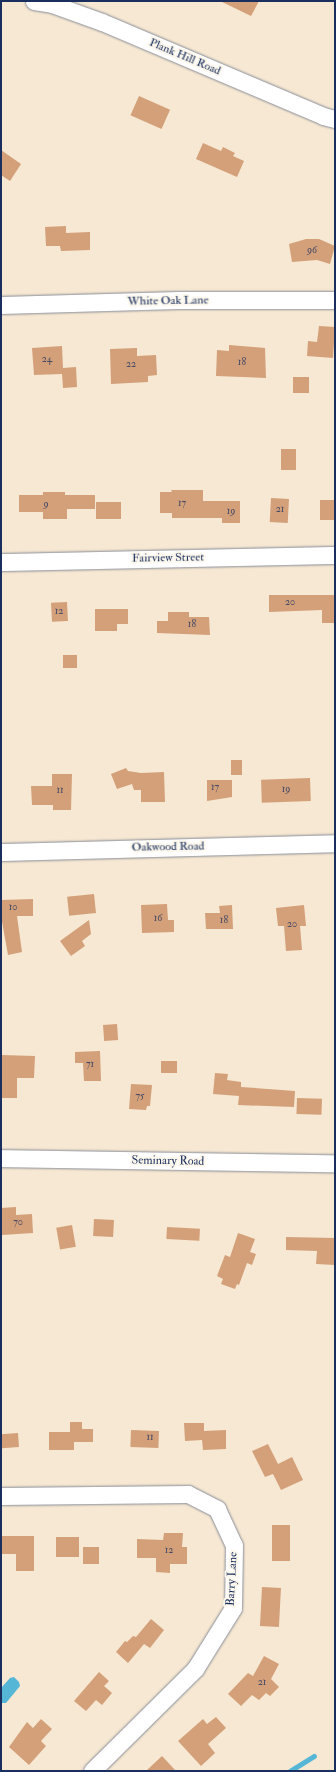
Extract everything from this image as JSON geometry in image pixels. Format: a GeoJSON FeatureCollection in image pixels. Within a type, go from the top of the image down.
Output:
{"type":"FeatureCollection","features":[{"type":"Feature","properties":{"kind":"street","name":"Plank Hill Road"},"geometry":{"type":"LineString","coordinates":[[34,1],[52,4],[102,22],[323,116],[335,119]]}},
{"type":"Feature","properties":{"kind":"street","name":"White Oak Lane"},"geometry":{"type":"LineString","coordinates":[[1,305],[178,300],[335,300]]}},
{"type":"Feature","properties":{"kind":"street","name":"Fairview Street"},"geometry":{"type":"LineString","coordinates":[[1,562],[335,555]]}},
{"type":"Feature","properties":{"kind":"street","name":"Oakwood Road"},"geometry":{"type":"LineString","coordinates":[[1,852],[335,843]]}},
{"type":"Feature","properties":{"kind":"street","name":"Seminary Road"},"geometry":{"type":"LineString","coordinates":[[1,1158],[335,1163]]}},
{"type":"Feature","properties":{"kind":"street","name":"Barry Lane"},"geometry":{"type":"LineString","coordinates":[[1,1496],[188,1494],[217,1509],[234,1545],[233,1608],[195,1669],[92,1771]]}},
{"type":"Feature","properties":{"kind":"water"},"geometry":{"type":"Polygon","coordinates":[[[14,1677],[19,1682],[20,1686],[6,1703],[2,1703],[1,1688],[10,1678],[14,1677]]]}},
{"type":"Feature","properties":{"kind":"building"},"geometry":{"type":"Polygon","coordinates":[[[220,1],[259,1],[251,16],[220,1]]]}},
{"type":"Feature","properties":{"kind":"building"},"geometry":{"type":"Polygon","coordinates":[[[139,96],[170,110],[162,129],[130,115],[139,96]]]}},
{"type":"Feature","properties":{"kind":"building"},"geometry":{"type":"Polygon","coordinates":[[[203,143],[221,151],[223,147],[235,153],[233,156],[244,161],[237,177],[196,159],[203,143]]]}},
{"type":"Feature","properties":{"kind":"building"},"geometry":{"type":"Polygon","coordinates":[[[1,150],[21,164],[10,181],[1,175],[1,150]]]}},
{"type":"Feature","properties":{"kind":"building"},"geometry":{"type":"Polygon","coordinates":[[[66,226],[66,233],[90,232],[90,250],[61,251],[60,246],[46,246],[45,227],[66,226]]]}},
{"type":"Feature","properties":{"kind":"building"},"geometry":{"type":"Polygon","coordinates":[[[306,239],[319,239],[335,246],[330,264],[317,260],[292,262],[289,244],[306,239]]]}},
{"type":"Feature","properties":{"kind":"building"},"geometry":{"type":"Polygon","coordinates":[[[319,326],[335,327],[333,358],[307,356],[308,341],[317,342],[319,326]]]}},
{"type":"Feature","properties":{"kind":"building"},"geometry":{"type":"Polygon","coordinates":[[[229,345],[265,348],[266,378],[216,376],[217,350],[229,351],[229,345]]]}},
{"type":"Feature","properties":{"kind":"building"},"geometry":{"type":"Polygon","coordinates":[[[62,346],[63,368],[76,367],[77,387],[63,388],[62,374],[34,375],[32,348],[62,346]]]}},
{"type":"Feature","properties":{"kind":"building"},"geometry":{"type":"Polygon","coordinates":[[[137,348],[137,356],[156,355],[157,375],[148,376],[148,382],[111,384],[110,349],[137,348]]]}},
{"type":"Feature","properties":{"kind":"building"},"geometry":{"type":"Polygon","coordinates":[[[293,377],[309,377],[309,393],[293,393],[293,377]]]}},
{"type":"Feature","properties":{"kind":"building"},"geometry":{"type":"Polygon","coordinates":[[[281,449],[296,449],[296,470],[281,470],[281,449]]]}},
{"type":"Feature","properties":{"kind":"building"},"geometry":{"type":"Polygon","coordinates":[[[171,490],[203,490],[203,501],[240,501],[240,523],[222,523],[222,518],[172,518],[172,513],[160,513],[160,492],[172,492],[171,490]]]}},
{"type":"Feature","properties":{"kind":"building"},"geometry":{"type":"Polygon","coordinates":[[[43,492],[65,492],[65,495],[95,495],[95,509],[67,509],[67,519],[43,519],[43,512],[19,512],[19,495],[43,495],[43,492]]]}},
{"type":"Feature","properties":{"kind":"building"},"geometry":{"type":"Polygon","coordinates":[[[271,498],[289,499],[288,523],[270,522],[271,498]]]}},
{"type":"Feature","properties":{"kind":"building"},"geometry":{"type":"Polygon","coordinates":[[[320,500],[335,500],[335,520],[320,520],[320,500]]]}},
{"type":"Feature","properties":{"kind":"building"},"geometry":{"type":"Polygon","coordinates":[[[96,502],[121,502],[121,519],[96,519],[96,502]]]}},
{"type":"Feature","properties":{"kind":"building"},"geometry":{"type":"Polygon","coordinates":[[[269,595],[335,595],[335,623],[322,623],[322,610],[269,612],[269,595]]]}},
{"type":"Feature","properties":{"kind":"building"},"geometry":{"type":"Polygon","coordinates":[[[67,602],[68,621],[52,622],[51,603],[67,602]]]}},
{"type":"Feature","properties":{"kind":"building"},"geometry":{"type":"Polygon","coordinates":[[[95,609],[128,609],[128,624],[117,624],[117,631],[95,631],[95,609]]]}},
{"type":"Feature","properties":{"kind":"building"},"geometry":{"type":"Polygon","coordinates":[[[168,612],[189,612],[189,617],[209,617],[210,635],[157,633],[157,621],[168,621],[168,612]]]}},
{"type":"Feature","properties":{"kind":"building"},"geometry":{"type":"Polygon","coordinates":[[[63,655],[77,655],[77,668],[63,668],[63,655]]]}},
{"type":"Feature","properties":{"kind":"building"},"geometry":{"type":"Polygon","coordinates":[[[231,760],[242,760],[242,775],[231,775],[231,760]]]}},
{"type":"Feature","properties":{"kind":"building"},"geometry":{"type":"Polygon","coordinates":[[[126,768],[128,771],[141,773],[164,772],[165,802],[141,802],[141,790],[134,790],[132,784],[117,789],[111,774],[126,768]]]}},
{"type":"Feature","properties":{"kind":"building"},"geometry":{"type":"Polygon","coordinates":[[[52,774],[72,774],[71,810],[53,810],[53,805],[32,805],[31,786],[52,786],[52,774]]]}},
{"type":"Feature","properties":{"kind":"building"},"geometry":{"type":"Polygon","coordinates":[[[310,778],[311,801],[262,803],[261,780],[310,778]]]}},
{"type":"Feature","properties":{"kind":"building"},"geometry":{"type":"Polygon","coordinates":[[[207,780],[232,780],[232,797],[207,801],[207,780]]]}},
{"type":"Feature","properties":{"kind":"building"},"geometry":{"type":"Polygon","coordinates":[[[94,894],[96,913],[69,916],[67,897],[94,894]]]}},
{"type":"Feature","properties":{"kind":"building"},"geometry":{"type":"Polygon","coordinates":[[[33,899],[33,916],[17,916],[22,952],[8,955],[1,916],[1,900],[33,899]]]}},
{"type":"Feature","properties":{"kind":"building"},"geometry":{"type":"Polygon","coordinates":[[[167,904],[168,920],[174,920],[174,932],[142,933],[141,905],[167,904]]]}},
{"type":"Feature","properties":{"kind":"building"},"geometry":{"type":"Polygon","coordinates":[[[232,905],[233,929],[206,929],[205,913],[220,913],[219,906],[232,905]]]}},
{"type":"Feature","properties":{"kind":"building"},"geometry":{"type":"Polygon","coordinates":[[[304,905],[306,926],[300,926],[302,950],[286,951],[284,926],[278,926],[276,908],[304,905]]]}},
{"type":"Feature","properties":{"kind":"building"},"geometry":{"type":"Polygon","coordinates":[[[89,920],[91,934],[82,941],[85,946],[71,956],[60,941],[89,920]]]}},
{"type":"Feature","properties":{"kind":"building"},"geometry":{"type":"Polygon","coordinates":[[[117,1024],[118,1040],[104,1041],[103,1025],[117,1024]]]}},
{"type":"Feature","properties":{"kind":"building"},"geometry":{"type":"Polygon","coordinates":[[[100,1051],[101,1081],[84,1081],[83,1063],[75,1063],[75,1052],[100,1051]]]}},
{"type":"Feature","properties":{"kind":"building"},"geometry":{"type":"Polygon","coordinates":[[[1,1055],[35,1056],[34,1078],[17,1078],[17,1098],[1,1098],[1,1055]]]}},
{"type":"Feature","properties":{"kind":"building"},"geometry":{"type":"Polygon","coordinates":[[[161,1061],[177,1061],[177,1073],[161,1073],[161,1061]]]}},
{"type":"Feature","properties":{"kind":"building"},"geometry":{"type":"Polygon","coordinates":[[[215,1073],[228,1074],[227,1080],[241,1082],[241,1087],[295,1091],[294,1107],[238,1105],[239,1096],[213,1094],[215,1073]]]}},
{"type":"Feature","properties":{"kind":"building"},"geometry":{"type":"Polygon","coordinates":[[[131,1084],[152,1085],[150,1106],[147,1106],[146,1110],[129,1109],[131,1084]]]}},
{"type":"Feature","properties":{"kind":"building"},"geometry":{"type":"Polygon","coordinates":[[[297,1098],[322,1099],[321,1115],[296,1114],[297,1098]]]}},
{"type":"Feature","properties":{"kind":"building"},"geometry":{"type":"Polygon","coordinates":[[[16,1207],[16,1215],[32,1214],[33,1233],[2,1235],[1,1208],[16,1207]]]}},
{"type":"Feature","properties":{"kind":"building"},"geometry":{"type":"Polygon","coordinates":[[[94,1219],[114,1220],[113,1237],[93,1236],[94,1219]]]}},
{"type":"Feature","properties":{"kind":"building"},"geometry":{"type":"Polygon","coordinates":[[[72,1225],[76,1247],[60,1249],[56,1228],[72,1225]]]}},
{"type":"Feature","properties":{"kind":"building"},"geometry":{"type":"Polygon","coordinates":[[[167,1227],[200,1229],[199,1241],[166,1239],[167,1227]]]}},
{"type":"Feature","properties":{"kind":"building"},"geometry":{"type":"Polygon","coordinates":[[[238,1233],[255,1239],[250,1252],[256,1254],[252,1265],[247,1263],[239,1285],[237,1284],[235,1289],[221,1284],[223,1279],[217,1276],[225,1255],[230,1257],[238,1233]]]}},
{"type":"Feature","properties":{"kind":"building"},"geometry":{"type":"Polygon","coordinates":[[[286,1237],[335,1238],[335,1265],[316,1264],[317,1251],[286,1250],[286,1237]]]}},
{"type":"Feature","properties":{"kind":"building"},"geometry":{"type":"Polygon","coordinates":[[[70,1422],[82,1422],[82,1429],[93,1429],[93,1442],[74,1442],[74,1450],[49,1450],[49,1432],[70,1432],[70,1422]]]}},
{"type":"Feature","properties":{"kind":"building"},"geometry":{"type":"Polygon","coordinates":[[[184,1423],[204,1423],[204,1431],[226,1430],[226,1449],[203,1450],[202,1440],[185,1441],[184,1423]]]}},
{"type":"Feature","properties":{"kind":"building"},"geometry":{"type":"Polygon","coordinates":[[[131,1430],[159,1431],[158,1448],[130,1447],[131,1430]]]}},
{"type":"Feature","properties":{"kind":"building"},"geometry":{"type":"Polygon","coordinates":[[[18,1433],[19,1447],[2,1448],[1,1434],[18,1433]]]}},
{"type":"Feature","properties":{"kind":"building"},"geometry":{"type":"Polygon","coordinates":[[[268,1444],[278,1464],[292,1457],[303,1480],[281,1490],[273,1474],[265,1477],[252,1451],[268,1444]]]}},
{"type":"Feature","properties":{"kind":"building"},"geometry":{"type":"Polygon","coordinates":[[[272,1525],[290,1525],[290,1561],[272,1561],[272,1525]]]}},
{"type":"Feature","properties":{"kind":"building"},"geometry":{"type":"Polygon","coordinates":[[[164,1533],[183,1533],[182,1547],[187,1547],[187,1564],[170,1564],[170,1573],[156,1572],[156,1558],[137,1558],[137,1539],[163,1540],[164,1533]]]}},
{"type":"Feature","properties":{"kind":"building"},"geometry":{"type":"Polygon","coordinates":[[[1,1536],[34,1536],[34,1571],[16,1571],[16,1554],[1,1554],[1,1536]]]}},
{"type":"Feature","properties":{"kind":"building"},"geometry":{"type":"Polygon","coordinates":[[[56,1537],[79,1537],[79,1557],[56,1557],[56,1537]]]}},
{"type":"Feature","properties":{"kind":"building"},"geometry":{"type":"Polygon","coordinates":[[[83,1547],[99,1547],[99,1564],[83,1564],[83,1547]]]}},
{"type":"Feature","properties":{"kind":"building"},"geometry":{"type":"Polygon","coordinates":[[[262,1587],[281,1588],[279,1627],[260,1626],[262,1587]]]}},
{"type":"Feature","properties":{"kind":"building"},"geometry":{"type":"Polygon","coordinates":[[[151,1619],[164,1630],[150,1648],[144,1644],[128,1663],[116,1652],[125,1641],[127,1642],[133,1636],[136,1637],[151,1619]]]}},
{"type":"Feature","properties":{"kind":"building"},"geometry":{"type":"Polygon","coordinates":[[[264,1656],[279,1664],[271,1679],[279,1687],[270,1696],[266,1693],[259,1700],[252,1695],[241,1706],[228,1694],[248,1673],[253,1676],[264,1656]]]}},
{"type":"Feature","properties":{"kind":"building"},"geometry":{"type":"Polygon","coordinates":[[[99,1672],[109,1681],[104,1686],[112,1693],[102,1705],[96,1700],[86,1711],[74,1701],[99,1672]]]}},
{"type":"Feature","properties":{"kind":"building"},"geometry":{"type":"Polygon","coordinates":[[[216,1717],[226,1728],[208,1744],[215,1753],[201,1766],[178,1741],[203,1719],[207,1724],[216,1717]]]}},
{"type":"Feature","properties":{"kind":"building"},"geometry":{"type":"Polygon","coordinates":[[[41,1719],[52,1729],[41,1741],[46,1746],[29,1765],[9,1747],[27,1722],[33,1728],[41,1719]]]}},
{"type":"Feature","properties":{"kind":"building"},"geometry":{"type":"Polygon","coordinates":[[[162,1756],[176,1771],[146,1771],[162,1756]]]}},
{"type":"Feature","properties":{"kind":"waterway"},"geometry":{"type":"LineString","coordinates":[[290,1771],[314,1756]]}}]}
